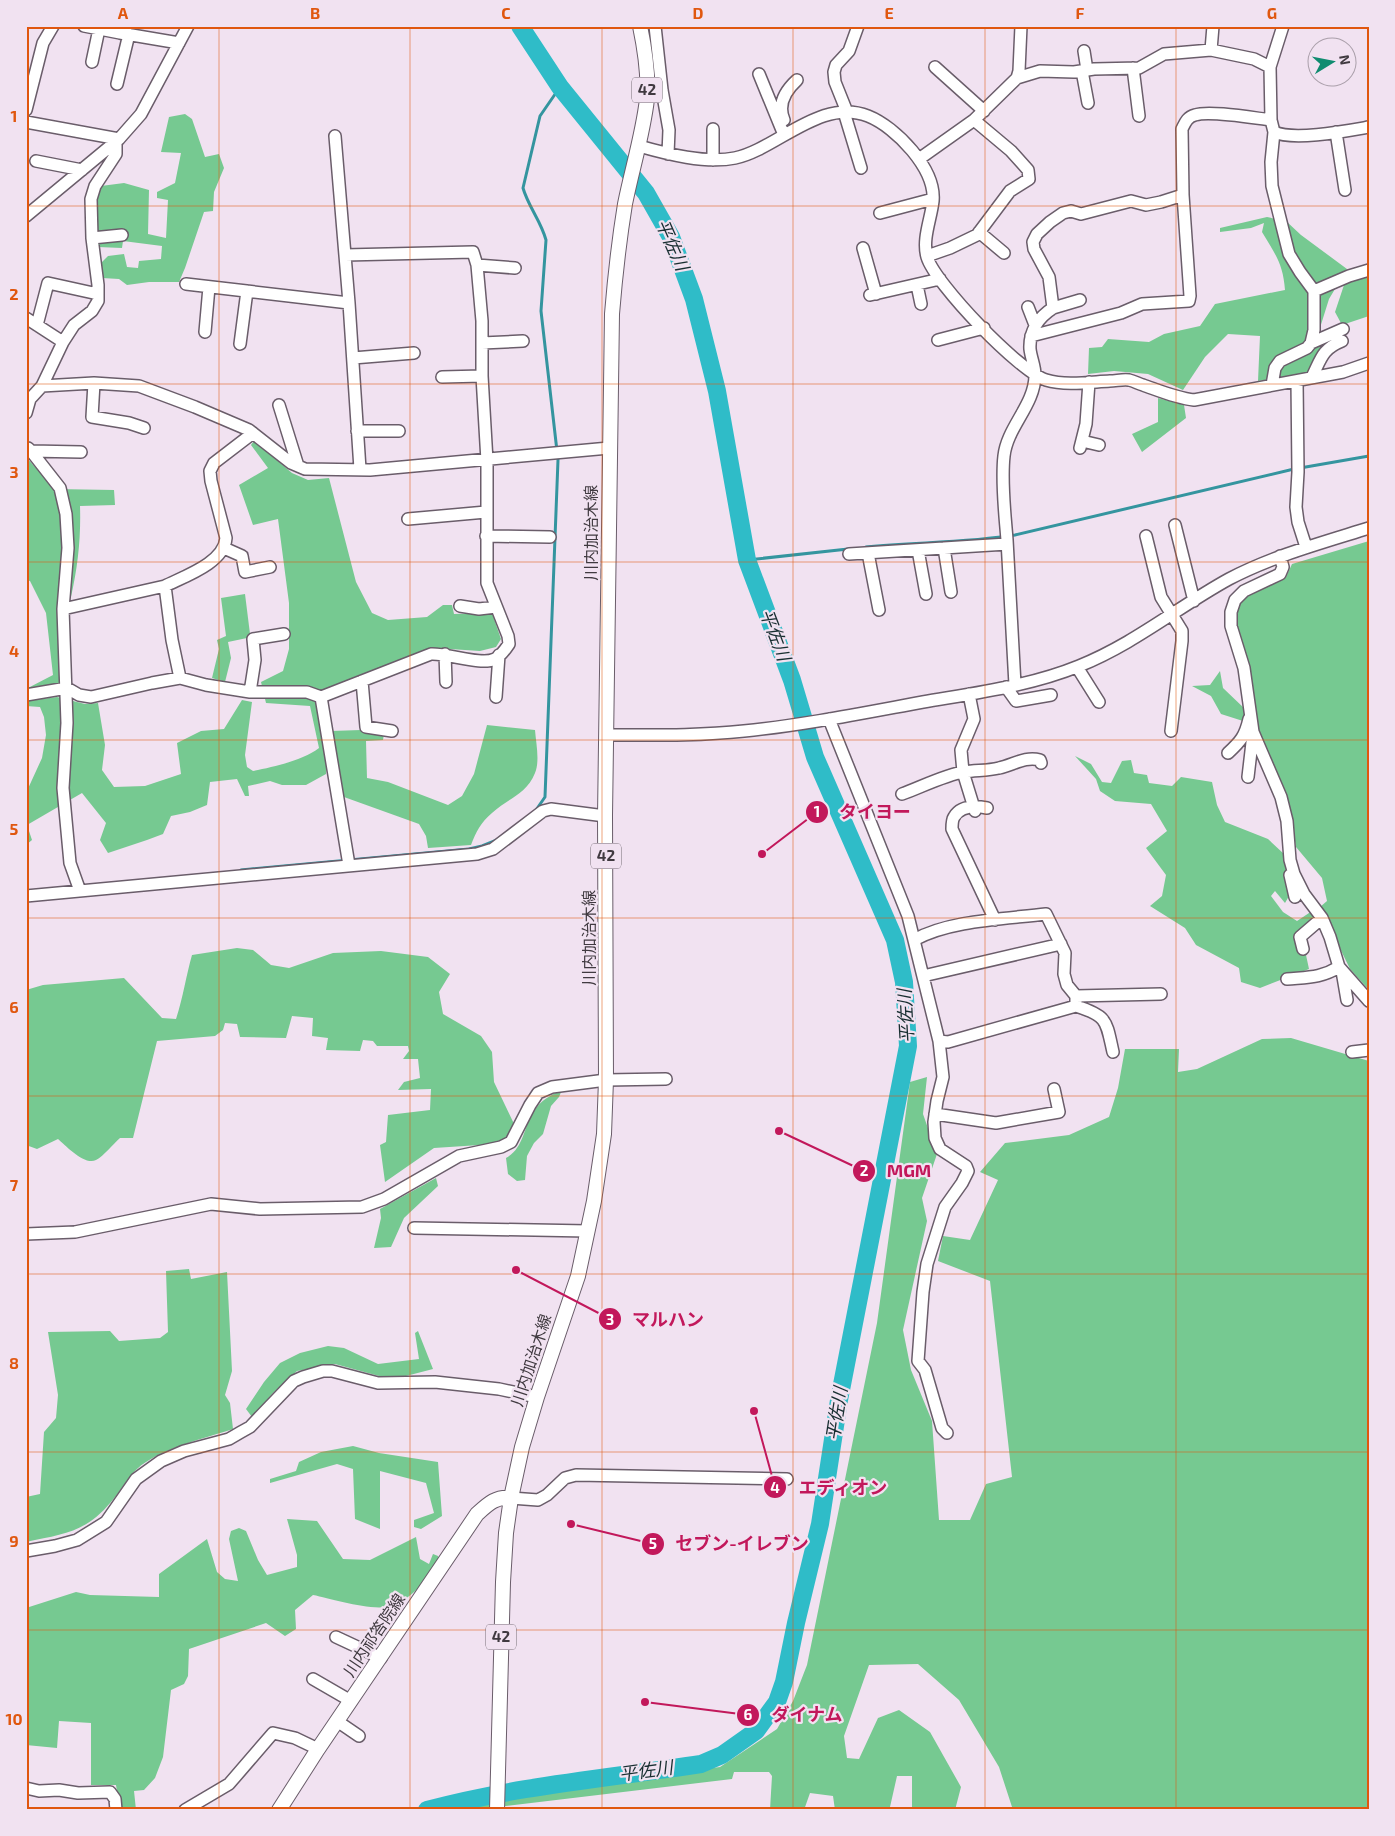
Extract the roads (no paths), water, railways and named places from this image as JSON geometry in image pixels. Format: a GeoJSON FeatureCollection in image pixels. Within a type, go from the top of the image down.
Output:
{"type":"FeatureCollection","features":[{"type":"Feature","properties":{"kind":"main road","name":"川内加治木線"},"geometry":{"type":"LineString","coordinates":[[497,1810],[502,1582],[511,1498],[522,1447],[537,1397],[578,1276],[600,1168],[604,1134],[606,1080],[605,816],[612,314],[615,272],[626,203],[647,98],[646,64],[640,26]]}},
{"type":"Feature","properties":{"kind":"main road","name":"川内祁答院線"},"geometry":{"type":"LineString","coordinates":[[279,1810],[477,1514],[488,1504],[502,1497],[511,1498]]}},
{"type":"Feature","properties":{"kind":"street"},"geometry":{"type":"LineString","coordinates":[[26,110],[43,43],[53,26]]}},
{"type":"Feature","properties":{"kind":"street"},"geometry":{"type":"LineString","coordinates":[[84,26],[123,31],[179,43]]}},
{"type":"Feature","properties":{"kind":"street"},"geometry":{"type":"LineString","coordinates":[[26,216],[118,140],[141,114],[188,26]]}},
{"type":"Feature","properties":{"kind":"street"},"geometry":{"type":"LineString","coordinates":[[655,26],[662,90],[669,130],[668,154]]}},
{"type":"Feature","properties":{"kind":"street"},"geometry":{"type":"LineString","coordinates":[[858,26],[849,51],[836,65],[834,72],[862,168]]}},
{"type":"Feature","properties":{"kind":"street"},"geometry":{"type":"LineString","coordinates":[[919,158],[974,120],[1016,78],[1019,71],[1021,26]]}},
{"type":"Feature","properties":{"kind":"street"},"geometry":{"type":"LineString","coordinates":[[1211,50],[1214,26]]}},
{"type":"Feature","properties":{"kind":"street"},"geometry":{"type":"LineString","coordinates":[[1272,385],[1275,368],[1280,361],[1307,348],[1311,343],[1314,330],[1314,290],[1300,272],[1290,254],[1272,186],[1271,162],[1274,132],[1271,120],[1270,67],[1283,26]]}},
{"type":"Feature","properties":{"kind":"street"},"geometry":{"type":"LineString","coordinates":[[92,62],[99,29]]}},
{"type":"Feature","properties":{"kind":"street"},"geometry":{"type":"LineString","coordinates":[[117,84],[123,31]]}},
{"type":"Feature","properties":{"kind":"street"},"geometry":{"type":"LineString","coordinates":[[1016,78],[1040,71],[1074,72],[1139,68],[1164,54],[1211,50],[1254,59],[1270,67]]}},
{"type":"Feature","properties":{"kind":"street"},"geometry":{"type":"LineString","coordinates":[[1084,51],[1088,103]]}},
{"type":"Feature","properties":{"kind":"street"},"geometry":{"type":"LineString","coordinates":[[834,72],[854,59]]}},
{"type":"Feature","properties":{"kind":"street"},"geometry":{"type":"LineString","coordinates":[[935,66],[984,111]]}},
{"type":"Feature","properties":{"kind":"street"},"geometry":{"type":"LineString","coordinates":[[1133,68],[1139,116]]}},
{"type":"Feature","properties":{"kind":"street"},"geometry":{"type":"LineString","coordinates":[[759,74],[787,133]]}},
{"type":"Feature","properties":{"kind":"street"},"geometry":{"type":"LineString","coordinates":[[787,133],[781,113],[781,104],[787,89],[797,80]]}},
{"type":"Feature","properties":{"kind":"street"},"geometry":{"type":"LineString","coordinates":[[638,150],[714,160],[735,158],[750,154],[817,119],[853,111],[868,116],[889,128],[919,158],[929,180],[934,198],[925,244],[932,268],[963,306],[1020,364],[1035,375],[1047,380],[1075,383],[1129,380],[1183,399],[1194,400],[1343,372],[1369,363]]}},
{"type":"Feature","properties":{"kind":"street"},"geometry":{"type":"LineString","coordinates":[[1033,330],[1121,313],[1142,304],[1189,301],[1183,195],[1182,129],[1187,120],[1194,115],[1206,114],[1271,120]]}},
{"type":"Feature","properties":{"kind":"street"},"geometry":{"type":"LineString","coordinates":[[927,256],[950,248],[977,235],[1010,191],[1029,179],[1028,170],[1011,151],[974,120]]}},
{"type":"Feature","properties":{"kind":"street"},"geometry":{"type":"LineString","coordinates":[[26,122],[118,140]]}},
{"type":"Feature","properties":{"kind":"street"},"geometry":{"type":"LineString","coordinates":[[1274,132],[1282,136],[1294,136],[1369,127]]}},
{"type":"Feature","properties":{"kind":"street"},"geometry":{"type":"LineString","coordinates":[[713,129],[714,160]]}},
{"type":"Feature","properties":{"kind":"street"},"geometry":{"type":"LineString","coordinates":[[1336,132],[1345,190]]}},
{"type":"Feature","properties":{"kind":"street"},"geometry":{"type":"LineString","coordinates":[[335,136],[360,470]]}},
{"type":"Feature","properties":{"kind":"street"},"geometry":{"type":"LineString","coordinates":[[26,413],[30,399],[42,386],[63,342],[74,325],[92,312],[98,301],[98,285],[92,238],[91,199],[96,186],[116,154],[118,140]]}},
{"type":"Feature","properties":{"kind":"street"},"geometry":{"type":"LineString","coordinates":[[36,161],[82,170]]}},
{"type":"Feature","properties":{"kind":"street"},"geometry":{"type":"LineString","coordinates":[[1053,308],[1049,277],[1034,249],[1033,242],[1037,234],[1050,222],[1063,213],[1071,211],[1081,214],[1131,201],[1146,205],[1183,195]]}},
{"type":"Feature","properties":{"kind":"street"},"geometry":{"type":"LineString","coordinates":[[880,213],[934,198]]}},
{"type":"Feature","properties":{"kind":"street"},"geometry":{"type":"LineString","coordinates":[[980,232],[1004,252]]}},
{"type":"Feature","properties":{"kind":"street"},"geometry":{"type":"LineString","coordinates":[[92,238],[122,234]]}},
{"type":"Feature","properties":{"kind":"street"},"geometry":{"type":"LineString","coordinates":[[863,248],[873,294],[917,286],[940,279]]}},
{"type":"Feature","properties":{"kind":"street"},"geometry":{"type":"LineString","coordinates":[[26,695],[67,688],[79,696],[91,697],[180,678],[206,685],[250,692],[307,692],[321,696],[431,654],[445,654],[480,661],[494,660],[509,644],[508,636],[487,583],[487,460],[482,376],[482,322],[477,266],[473,252],[345,255]]}},
{"type":"Feature","properties":{"kind":"street"},"geometry":{"type":"LineString","coordinates":[[477,266],[515,268]]}},
{"type":"Feature","properties":{"kind":"street"},"geometry":{"type":"LineString","coordinates":[[1314,290],[1369,270]]}},
{"type":"Feature","properties":{"kind":"street"},"geometry":{"type":"LineString","coordinates":[[38,325],[48,283],[98,294]]}},
{"type":"Feature","properties":{"kind":"street"},"geometry":{"type":"LineString","coordinates":[[186,284],[349,303]]}},
{"type":"Feature","properties":{"kind":"street"},"geometry":{"type":"LineString","coordinates":[[917,286],[921,304]]}},
{"type":"Feature","properties":{"kind":"street"},"geometry":{"type":"LineString","coordinates":[[205,332],[209,287]]}},
{"type":"Feature","properties":{"kind":"street"},"geometry":{"type":"LineString","coordinates":[[240,344],[247,291]]}},
{"type":"Feature","properties":{"kind":"street"},"geometry":{"type":"LineString","coordinates":[[1033,330],[1044,314],[1053,308],[1080,300]]}},
{"type":"Feature","properties":{"kind":"street"},"geometry":{"type":"LineString","coordinates":[[1028,307],[1033,330],[1030,348],[1035,375],[1031,397],[1006,444],[1004,456],[1011,686],[1016,701],[1051,695]]}},
{"type":"Feature","properties":{"kind":"street"},"geometry":{"type":"LineString","coordinates":[[26,318],[63,342]]}},
{"type":"Feature","properties":{"kind":"street"},"geometry":{"type":"LineString","coordinates":[[938,340],[984,328]]}},
{"type":"Feature","properties":{"kind":"street"},"geometry":{"type":"LineString","coordinates":[[1311,343],[1342,335],[1324,353],[1312,377]]}},
{"type":"Feature","properties":{"kind":"street"},"geometry":{"type":"LineString","coordinates":[[482,343],[523,341]]}},
{"type":"Feature","properties":{"kind":"street"},"geometry":{"type":"LineString","coordinates":[[353,358],[414,353]]}},
{"type":"Feature","properties":{"kind":"street"},"geometry":{"type":"LineString","coordinates":[[442,377],[482,376]]}},
{"type":"Feature","properties":{"kind":"street"},"geometry":{"type":"LineString","coordinates":[[1297,381],[1298,468],[1296,507],[1298,522],[1306,547]]}},
{"type":"Feature","properties":{"kind":"street"},"geometry":{"type":"LineString","coordinates":[[1089,382],[1086,424],[1081,445],[1099,445]]}},
{"type":"Feature","properties":{"kind":"street"},"geometry":{"type":"LineString","coordinates":[[42,386],[94,383],[139,386],[249,430],[291,463],[304,469],[370,470],[609,448]]}},
{"type":"Feature","properties":{"kind":"street"},"geometry":{"type":"LineString","coordinates":[[94,383],[92,417],[129,423],[144,428]]}},
{"type":"Feature","properties":{"kind":"street"},"geometry":{"type":"LineString","coordinates":[[279,405],[298,466]]}},
{"type":"Feature","properties":{"kind":"street"},"geometry":{"type":"LineString","coordinates":[[357,431],[399,431]]}},
{"type":"Feature","properties":{"kind":"street"},"geometry":{"type":"LineString","coordinates":[[63,609],[166,586],[211,562],[226,546],[226,538],[210,471],[214,463],[253,433]]}},
{"type":"Feature","properties":{"kind":"street"},"geometry":{"type":"LineString","coordinates":[[28,448],[82,452]]}},
{"type":"Feature","properties":{"kind":"street"},"geometry":{"type":"LineString","coordinates":[[28,448],[60,488],[66,514],[68,548],[63,609],[67,723],[63,788],[70,863],[79,888]]}},
{"type":"Feature","properties":{"kind":"street"},"geometry":{"type":"LineString","coordinates":[[408,519],[486,512]]}},
{"type":"Feature","properties":{"kind":"street"},"geometry":{"type":"LineString","coordinates":[[1175,526],[1194,601]]}},
{"type":"Feature","properties":{"kind":"street"},"geometry":{"type":"LineString","coordinates":[[607,735],[720,733],[786,726],[1038,680],[1077,667],[1116,649],[1228,580],[1280,556],[1369,528]]}},
{"type":"Feature","properties":{"kind":"street"},"geometry":{"type":"LineString","coordinates":[[486,536],[550,537]]}},
{"type":"Feature","properties":{"kind":"street"},"geometry":{"type":"LineString","coordinates":[[1146,536],[1161,597],[1182,631],[1171,731]]}},
{"type":"Feature","properties":{"kind":"street"},"geometry":{"type":"LineString","coordinates":[[849,554],[944,548],[1007,539]]}},
{"type":"Feature","properties":{"kind":"street"},"geometry":{"type":"LineString","coordinates":[[224,548],[242,556],[245,572],[270,567]]}},
{"type":"Feature","properties":{"kind":"street"},"geometry":{"type":"LineString","coordinates":[[944,548],[951,592]]}},
{"type":"Feature","properties":{"kind":"street"},"geometry":{"type":"LineString","coordinates":[[918,550],[926,594]]}},
{"type":"Feature","properties":{"kind":"street"},"geometry":{"type":"LineString","coordinates":[[868,553],[879,610]]}},
{"type":"Feature","properties":{"kind":"street"},"geometry":{"type":"LineString","coordinates":[[1248,777],[1253,732],[1244,668],[1231,626],[1231,612],[1235,600],[1244,591],[1280,574],[1283,566],[1280,556]]}},
{"type":"Feature","properties":{"kind":"street"},"geometry":{"type":"LineString","coordinates":[[166,586],[172,640],[180,678]]}},
{"type":"Feature","properties":{"kind":"street"},"geometry":{"type":"LineString","coordinates":[[460,606],[480,609],[496,607]]}},
{"type":"Feature","properties":{"kind":"street"},"geometry":{"type":"LineString","coordinates":[[250,692],[255,660],[253,638],[284,634]]}},
{"type":"Feature","properties":{"kind":"street"},"geometry":{"type":"LineString","coordinates":[[445,654],[446,682]]}},
{"type":"Feature","properties":{"kind":"street"},"geometry":{"type":"LineString","coordinates":[[496,697],[500,655]]}},
{"type":"Feature","properties":{"kind":"street"},"geometry":{"type":"LineString","coordinates":[[1077,667],[1099,702]]}},
{"type":"Feature","properties":{"kind":"street"},"geometry":{"type":"LineString","coordinates":[[362,681],[366,727],[392,731]]}},
{"type":"Feature","properties":{"kind":"street"},"geometry":{"type":"LineString","coordinates":[[969,694],[974,719],[961,750],[963,772],[979,808],[961,810],[954,817],[952,829],[995,920]]}},
{"type":"Feature","properties":{"kind":"street"},"geometry":{"type":"LineString","coordinates":[[321,696],[349,862]]}},
{"type":"Feature","properties":{"kind":"street"},"geometry":{"type":"LineString","coordinates":[[1228,752],[1239,743],[1246,733],[1250,710]]}},
{"type":"Feature","properties":{"kind":"street"},"geometry":{"type":"LineString","coordinates":[[826,719],[908,916],[939,1041],[943,1077],[935,1114],[935,1138],[940,1149],[966,1166],[968,1171],[945,1207],[927,1264],[923,1292],[918,1361],[924,1370],[942,1428],[947,1433]]}},
{"type":"Feature","properties":{"kind":"street"},"geometry":{"type":"LineString","coordinates":[[1253,732],[1281,797],[1287,821],[1292,866],[1304,894],[1322,918],[1330,937],[1348,1000]]}},
{"type":"Feature","properties":{"kind":"street"},"geometry":{"type":"LineString","coordinates":[[902,794],[963,772],[984,771],[1006,766],[1020,760],[1036,759],[1042,763]]}},
{"type":"Feature","properties":{"kind":"street"},"geometry":{"type":"LineString","coordinates":[[26,896],[79,888],[349,862],[478,854],[493,849],[543,811],[551,809],[605,816]]}},
{"type":"Feature","properties":{"kind":"street"},"geometry":{"type":"LineString","coordinates":[[1292,866],[1290,870],[1291,881],[1295,897]]}},
{"type":"Feature","properties":{"kind":"street"},"geometry":{"type":"LineString","coordinates":[[914,940],[924,934],[970,922],[1046,914],[1065,953],[1064,974],[1067,985],[1076,1001],[1102,1016],[1107,1026],[1113,1052]]}},
{"type":"Feature","properties":{"kind":"street"},"geometry":{"type":"LineString","coordinates":[[1303,949],[1300,937],[1322,918]]}},
{"type":"Feature","properties":{"kind":"street"},"geometry":{"type":"LineString","coordinates":[[923,976],[1061,944]]}},
{"type":"Feature","properties":{"kind":"street"},"geometry":{"type":"LineString","coordinates":[[1288,979],[1322,976],[1340,969]]}},
{"type":"Feature","properties":{"kind":"street"},"geometry":{"type":"LineString","coordinates":[[1340,969],[1369,1001]]}},
{"type":"Feature","properties":{"kind":"street"},"geometry":{"type":"LineString","coordinates":[[939,1041],[948,1042],[1076,1001],[1161,994]]}},
{"type":"Feature","properties":{"kind":"street"},"geometry":{"type":"LineString","coordinates":[[1352,1052],[1369,1050]]}},
{"type":"Feature","properties":{"kind":"street"},"geometry":{"type":"LineString","coordinates":[[26,1234],[75,1232],[211,1204],[260,1209],[362,1207],[384,1199],[459,1156],[501,1147],[512,1142],[530,1105],[538,1094],[552,1087],[606,1080],[666,1079]]}},
{"type":"Feature","properties":{"kind":"street"},"geometry":{"type":"LineString","coordinates":[[935,1114],[996,1123],[1039,1117],[1058,1112],[1054,1089]]}},
{"type":"Feature","properties":{"kind":"street"},"geometry":{"type":"LineString","coordinates":[[414,1228],[588,1231]]}},
{"type":"Feature","properties":{"kind":"street"},"geometry":{"type":"LineString","coordinates":[[26,1551],[77,1540],[106,1522],[136,1479],[162,1461],[184,1451],[228,1439],[241,1432],[250,1426],[294,1382],[323,1371],[332,1371],[378,1383],[435,1382],[499,1389],[537,1397]]}},
{"type":"Feature","properties":{"kind":"street"},"geometry":{"type":"LineString","coordinates":[[511,1498],[538,1500],[547,1495],[565,1478],[576,1476],[787,1479]]}},
{"type":"Feature","properties":{"kind":"street"},"geometry":{"type":"LineString","coordinates":[[336,1637],[381,1658]]}},
{"type":"Feature","properties":{"kind":"street"},"geometry":{"type":"LineString","coordinates":[[313,1679],[351,1701]]}},
{"type":"Feature","properties":{"kind":"street"},"geometry":{"type":"LineString","coordinates":[[337,1722],[359,1736]]}},
{"type":"Feature","properties":{"kind":"street"},"geometry":{"type":"LineString","coordinates":[[185,1810],[229,1784],[273,1733],[295,1738],[318,1749]]}},
{"type":"Feature","properties":{"kind":"street"},"geometry":{"type":"LineString","coordinates":[[26,1788],[39,1791],[59,1790],[78,1793],[110,1792],[115,1799],[116,1810]]}},
{"type":"Feature","properties":{"kind":"waterway","name":"平佐川"},"geometry":{"type":"LineString","coordinates":[[427,1810],[563,1783],[701,1764],[722,1755],[756,1731],[777,1702],[784,1682],[820,1524],[839,1400],[908,1046],[904,982],[895,940],[815,757],[792,680],[747,560],[717,391],[694,299],[671,237],[646,193],[560,87],[520,26]]}},
{"type":"Feature","properties":{"kind":"waterway"},"geometry":{"type":"LineString","coordinates":[[536,810],[545,797],[558,460],[541,311],[546,240],[523,188],[540,116],[560,87]]}},
{"type":"Feature","properties":{"kind":"waterway"},"geometry":{"type":"LineString","coordinates":[[1300,468],[1369,456]]}},
{"type":"Feature","properties":{"kind":"waterway"},"geometry":{"type":"LineString","coordinates":[[866,547],[978,540],[1015,535],[1294,469]]}},
{"type":"Feature","properties":{"kind":"waterway"},"geometry":{"type":"LineString","coordinates":[[747,560],[848,549]]}},
{"type":"Feature","properties":{"kind":"waterway"},"geometry":{"type":"LineString","coordinates":[[241,870],[469,849],[497,840]]}},
{"type":"Feature","properties":{"kind":"place","name":"タイヨー"},"geometry":{"type":"Point","coordinates":[762,854]}},
{"type":"Feature","properties":{"kind":"place","name":"MGM"},"geometry":{"type":"Point","coordinates":[779,1131]}},
{"type":"Feature","properties":{"kind":"place","name":"マルハン"},"geometry":{"type":"Point","coordinates":[516,1270]}},
{"type":"Feature","properties":{"kind":"place","name":"エディオン"},"geometry":{"type":"Point","coordinates":[754,1411]}},
{"type":"Feature","properties":{"kind":"place","name":"セブン-イレブン"},"geometry":{"type":"Point","coordinates":[571,1524]}},
{"type":"Feature","properties":{"kind":"place","name":"ダイナム"},"geometry":{"type":"Point","coordinates":[645,1702]}}]}
